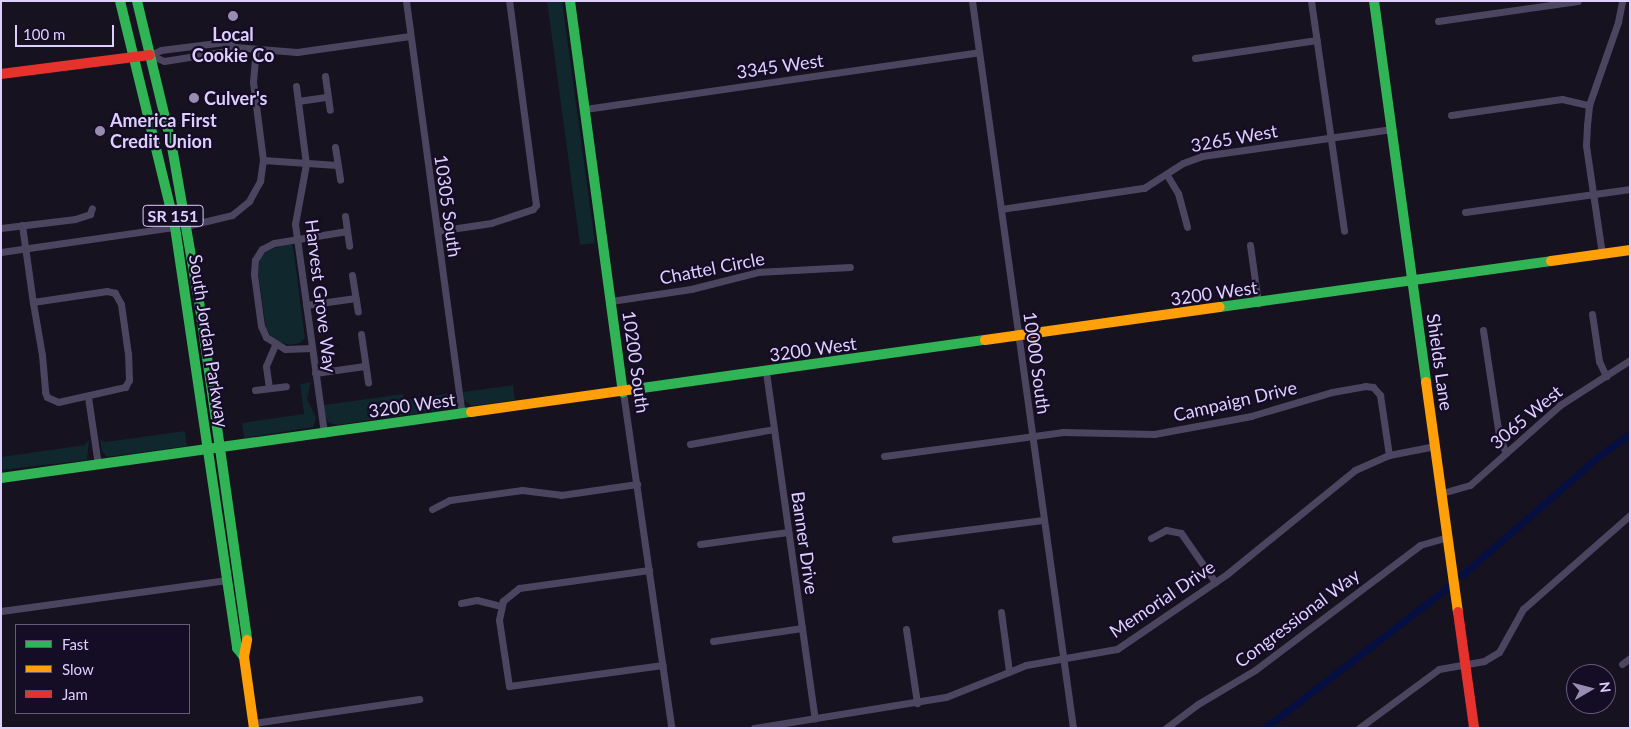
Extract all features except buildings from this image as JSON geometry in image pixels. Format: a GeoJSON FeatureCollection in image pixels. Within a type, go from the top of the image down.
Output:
{"type":"FeatureCollection","features":[{"type":"Feature","properties":{"kind":"street","name":"South Jordan Parkway"},"geometry":{"type":"LineString","coordinates":[[120,1],[175,227],[237,648],[244,657]]}},
{"type":"Feature","properties":{"kind":"street","name":"South Jordan Parkway"},"geometry":{"type":"LineString","coordinates":[[136,1],[170,136],[186,226],[221,449],[248,646],[244,657],[254,725]]}},
{"type":"Feature","properties":{"kind":"street","name":"10305 South"},"geometry":{"type":"LineString","coordinates":[[406,1],[462,414]]}},
{"type":"Feature","properties":{"kind":"street"},"geometry":{"type":"LineString","coordinates":[[437,231],[491,223],[535,207],[509,1]]}},
{"type":"Feature","properties":{"kind":"street","name":"10200 South"},"geometry":{"type":"LineString","coordinates":[[570,1],[671,727]]}},
{"type":"Feature","properties":{"kind":"street","name":"10000 South"},"geometry":{"type":"LineString","coordinates":[[972,1],[1062,660],[1073,728]]}},
{"type":"Feature","properties":{"kind":"street"},"geometry":{"type":"LineString","coordinates":[[1311,1],[1344,231]]}},
{"type":"Feature","properties":{"kind":"street","name":"Shields Lane"},"geometry":{"type":"LineString","coordinates":[[1374,1],[1474,728]]}},
{"type":"Feature","properties":{"kind":"street"},"geometry":{"type":"LineString","coordinates":[[1438,21],[1578,1]]}},
{"type":"Feature","properties":{"kind":"street"},"geometry":{"type":"LineString","coordinates":[[1602,254],[1586,144],[1589,105],[1618,22],[1622,1]]}},
{"type":"Feature","properties":{"kind":"street"},"geometry":{"type":"LineString","coordinates":[[1,74],[150,55],[161,50],[222,42],[235,47],[256,50],[304,52],[410,36]]}},
{"type":"Feature","properties":{"kind":"street"},"geometry":{"type":"LineString","coordinates":[[1195,58],[1317,40]]}},
{"type":"Feature","properties":{"kind":"street"},"geometry":{"type":"LineString","coordinates":[[186,226],[225,218],[244,207],[258,188],[263,160],[253,82],[256,50]]}},
{"type":"Feature","properties":{"kind":"street","name":"3345 West"},"geometry":{"type":"LineString","coordinates":[[585,109],[979,52]]}},
{"type":"Feature","properties":{"kind":"street"},"geometry":{"type":"LineString","coordinates":[[325,76],[330,110]]}},
{"type":"Feature","properties":{"kind":"street"},"geometry":{"type":"LineString","coordinates":[[296,86],[306,164]]}},
{"type":"Feature","properties":{"kind":"street"},"geometry":{"type":"LineString","coordinates":[[298,101],[328,97]]}},
{"type":"Feature","properties":{"kind":"street"},"geometry":{"type":"LineString","coordinates":[[1452,114],[1562,99],[1589,105]]}},
{"type":"Feature","properties":{"kind":"street","name":"3265 West"},"geometry":{"type":"LineString","coordinates":[[1001,208],[1144,188],[1182,163],[1202,156],[1392,129]]}},
{"type":"Feature","properties":{"kind":"street"},"geometry":{"type":"LineString","coordinates":[[335,147],[340,180]]}},
{"type":"Feature","properties":{"kind":"street"},"geometry":{"type":"LineString","coordinates":[[263,160],[337,165]]}},
{"type":"Feature","properties":{"kind":"street","name":"Harvest Grove Way"},"geometry":{"type":"LineString","coordinates":[[306,164],[295,209],[296,238],[324,434]]}},
{"type":"Feature","properties":{"kind":"street"},"geometry":{"type":"LineString","coordinates":[[1166,175],[1178,193],[1187,227]]}},
{"type":"Feature","properties":{"kind":"street"},"geometry":{"type":"LineString","coordinates":[[1465,212],[1630,189]]}},
{"type":"Feature","properties":{"kind":"street"},"geometry":{"type":"LineString","coordinates":[[1,228],[75,219],[90,214],[92,208]]}},
{"type":"Feature","properties":{"kind":"street"},"geometry":{"type":"LineString","coordinates":[[344,216],[349,246]]}},
{"type":"Feature","properties":{"kind":"street"},"geometry":{"type":"LineString","coordinates":[[22,225],[46,395],[55,402],[88,397],[125,387],[129,380],[128,354],[121,304],[115,293],[107,291],[33,302]]}},
{"type":"Feature","properties":{"kind":"street"},"geometry":{"type":"LineString","coordinates":[[1,252],[175,227]]}},
{"type":"Feature","properties":{"kind":"street"},"geometry":{"type":"LineString","coordinates":[[312,348],[290,350],[274,345],[261,326],[254,265],[266,246],[296,238],[346,231]]}},
{"type":"Feature","properties":{"kind":"street"},"geometry":{"type":"LineString","coordinates":[[1250,245],[1258,303]]}},
{"type":"Feature","properties":{"kind":"street","name":"3200 West"},"geometry":{"type":"LineString","coordinates":[[1,478],[209,451],[1630,250]]}},
{"type":"Feature","properties":{"kind":"street","name":"Chattel Circle"},"geometry":{"type":"LineString","coordinates":[[611,301],[691,289],[758,272],[850,267]]}},
{"type":"Feature","properties":{"kind":"street"},"geometry":{"type":"LineString","coordinates":[[352,275],[358,312]]}},
{"type":"Feature","properties":{"kind":"street"},"geometry":{"type":"LineString","coordinates":[[306,305],[356,298]]}},
{"type":"Feature","properties":{"kind":"street"},"geometry":{"type":"LineString","coordinates":[[1592,314],[1599,361],[1606,376]]}},
{"type":"Feature","properties":{"kind":"street"},"geometry":{"type":"LineString","coordinates":[[1483,330],[1498,436],[1506,453]]}},
{"type":"Feature","properties":{"kind":"street"},"geometry":{"type":"LineString","coordinates":[[361,334],[368,382]]}},
{"type":"Feature","properties":{"kind":"street"},"geometry":{"type":"LineString","coordinates":[[268,388],[266,366],[274,345]]}},
{"type":"Feature","properties":{"kind":"street","name":"3065 West"},"geometry":{"type":"LineString","coordinates":[[1442,493],[1470,485],[1560,405],[1630,360]]}},
{"type":"Feature","properties":{"kind":"street"},"geometry":{"type":"LineString","coordinates":[[315,373],[365,366]]}},
{"type":"Feature","properties":{"kind":"street","name":"Banner Drive"},"geometry":{"type":"LineString","coordinates":[[766,372],[815,719]]}},
{"type":"Feature","properties":{"kind":"street"},"geometry":{"type":"LineString","coordinates":[[255,390],[286,386]]}},
{"type":"Feature","properties":{"kind":"street","name":"Campaign Drive"},"geometry":{"type":"LineString","coordinates":[[1032,437],[1078,431],[1154,434],[1252,416],[1332,392],[1369,386],[1380,394],[1388,454]]}},
{"type":"Feature","properties":{"kind":"street"},"geometry":{"type":"LineString","coordinates":[[88,397],[98,465]]}},
{"type":"Feature","properties":{"kind":"street"},"geometry":{"type":"LineString","coordinates":[[690,444],[774,429]]}},
{"type":"Feature","properties":{"kind":"street"},"geometry":{"type":"LineString","coordinates":[[884,456],[1032,437]]}},
{"type":"Feature","properties":{"kind":"street","name":"Memorial Drive"},"geometry":{"type":"LineString","coordinates":[[754,728],[917,703],[967,690],[1009,671],[1102,654],[1126,645],[1215,582],[1355,470],[1388,454],[1435,446]]}},
{"type":"Feature","properties":{"kind":"street"},"geometry":{"type":"LineString","coordinates":[[432,509],[450,500],[522,490],[561,495],[638,484]]}},
{"type":"Feature","properties":{"kind":"street"},"geometry":{"type":"LineString","coordinates":[[1359,728],[1434,672],[1484,661],[1499,652],[1523,609],[1629,518]]}},
{"type":"Feature","properties":{"kind":"street"},"geometry":{"type":"LineString","coordinates":[[895,539],[1043,520]]}},
{"type":"Feature","properties":{"kind":"street"},"geometry":{"type":"LineString","coordinates":[[1151,538],[1166,530],[1181,533],[1215,582]]}},
{"type":"Feature","properties":{"kind":"street"},"geometry":{"type":"LineString","coordinates":[[700,544],[788,532]]}},
{"type":"Feature","properties":{"kind":"street","name":"Congressional Way"},"geometry":{"type":"LineString","coordinates":[[1166,728],[1198,704],[1250,674],[1420,545],[1448,537]]}},
{"type":"Feature","properties":{"kind":"street"},"geometry":{"type":"LineString","coordinates":[[650,570],[524,587],[510,594],[501,606],[499,617],[509,686],[663,665]]}},
{"type":"Feature","properties":{"kind":"street"},"geometry":{"type":"LineString","coordinates":[[1,611],[227,580]]}},
{"type":"Feature","properties":{"kind":"street"},"geometry":{"type":"LineString","coordinates":[[461,603],[477,600],[501,606]]}},
{"type":"Feature","properties":{"kind":"street"},"geometry":{"type":"LineString","coordinates":[[1001,612],[1009,671]]}},
{"type":"Feature","properties":{"kind":"street"},"geometry":{"type":"LineString","coordinates":[[713,641],[802,628]]}},
{"type":"Feature","properties":{"kind":"street"},"geometry":{"type":"LineString","coordinates":[[906,629],[917,703]]}},
{"type":"Feature","properties":{"kind":"street"},"geometry":{"type":"LineString","coordinates":[[1622,664],[1630,658]]}},
{"type":"Feature","properties":{"kind":"street"},"geometry":{"type":"LineString","coordinates":[[254,725],[419,699]]}},
{"type":"Feature","properties":{"kind":"green space"},"geometry":{"type":"Polygon","coordinates":[[[547,1],[562,1],[595,243],[580,245],[547,1]]]}},
{"type":"Feature","properties":{"kind":"green space"},"geometry":{"type":"Polygon","coordinates":[[[288,244],[293,246],[305,338],[300,343],[289,345],[274,340],[266,329],[258,271],[260,259],[266,251],[288,244]]]}},
{"type":"Feature","properties":{"kind":"green space"},"geometry":{"type":"Polygon","coordinates":[[[311,382],[307,399],[316,418],[313,427],[244,438],[242,423],[304,414],[300,384],[311,382]]]}},
{"type":"Feature","properties":{"kind":"green space"},"geometry":{"type":"Polygon","coordinates":[[[513,385],[515,400],[471,406],[464,400],[463,392],[513,385]]]}},
{"type":"Feature","properties":{"kind":"green space"},"geometry":{"type":"Polygon","coordinates":[[[453,393],[454,404],[448,409],[336,425],[328,422],[325,415],[324,405],[403,394],[404,400],[453,393]]]}},
{"type":"Feature","properties":{"kind":"green space"},"geometry":{"type":"Polygon","coordinates":[[[185,431],[187,446],[107,457],[102,451],[100,439],[105,442],[185,431]]]}},
{"type":"Feature","properties":{"kind":"green space"},"geometry":{"type":"Polygon","coordinates":[[[89,440],[87,460],[1,470],[1,457],[85,445],[89,440]]]}},
{"type":"Feature","properties":{"kind":"waterway"},"geometry":{"type":"LineString","coordinates":[[1462,575],[1600,455],[1630,434]]}},
{"type":"Feature","properties":{"kind":"waterway"},"geometry":{"type":"LineString","coordinates":[[1265,728],[1447,588]]}},
{"type":"Feature","properties":{"kind":"traffic: fast"},"geometry":{"type":"LineString","coordinates":[[120,1],[175,227],[237,648],[244,657]]}},
{"type":"Feature","properties":{"kind":"traffic: fast"},"geometry":{"type":"LineString","coordinates":[[137,1],[172,147],[199,301],[247,640]]}},
{"type":"Feature","properties":{"kind":"traffic: fast"},"geometry":{"type":"LineString","coordinates":[[570,1],[623,392]]}},
{"type":"Feature","properties":{"kind":"traffic: fast"},"geometry":{"type":"LineString","coordinates":[[1374,1],[1426,382]]}},
{"type":"Feature","properties":{"kind":"traffic: fast"},"geometry":{"type":"LineString","coordinates":[[1220,307],[1551,261]]}},
{"type":"Feature","properties":{"kind":"traffic: fast"},"geometry":{"type":"LineString","coordinates":[[628,390],[985,340]]}},
{"type":"Feature","properties":{"kind":"traffic: fast"},"geometry":{"type":"LineString","coordinates":[[1,478],[471,412]]}},
{"type":"Feature","properties":{"kind":"traffic: slow"},"geometry":{"type":"LineString","coordinates":[[1551,261],[1630,250]]}},
{"type":"Feature","properties":{"kind":"traffic: slow"},"geometry":{"type":"LineString","coordinates":[[985,340],[1220,307]]}},
{"type":"Feature","properties":{"kind":"traffic: slow"},"geometry":{"type":"LineString","coordinates":[[1426,382],[1458,612]]}},
{"type":"Feature","properties":{"kind":"traffic: slow"},"geometry":{"type":"LineString","coordinates":[[471,412],[628,390]]}},
{"type":"Feature","properties":{"kind":"traffic: slow"},"geometry":{"type":"LineString","coordinates":[[247,640],[244,657],[254,728]]}},
{"type":"Feature","properties":{"kind":"traffic: jam"},"geometry":{"type":"LineString","coordinates":[[1,74],[150,55]]}},
{"type":"Feature","properties":{"kind":"traffic: jam"},"geometry":{"type":"LineString","coordinates":[[1458,612],[1474,728]]}},
{"type":"Feature","properties":{"kind":"place","name":"Local Cookie Co"},"geometry":{"type":"Point","coordinates":[233,16]}},
{"type":"Feature","properties":{"kind":"place","name":"Culver's"},"geometry":{"type":"Point","coordinates":[194,98]}},
{"type":"Feature","properties":{"kind":"place","name":"America First Credit Union"},"geometry":{"type":"Point","coordinates":[100,131]}}]}
